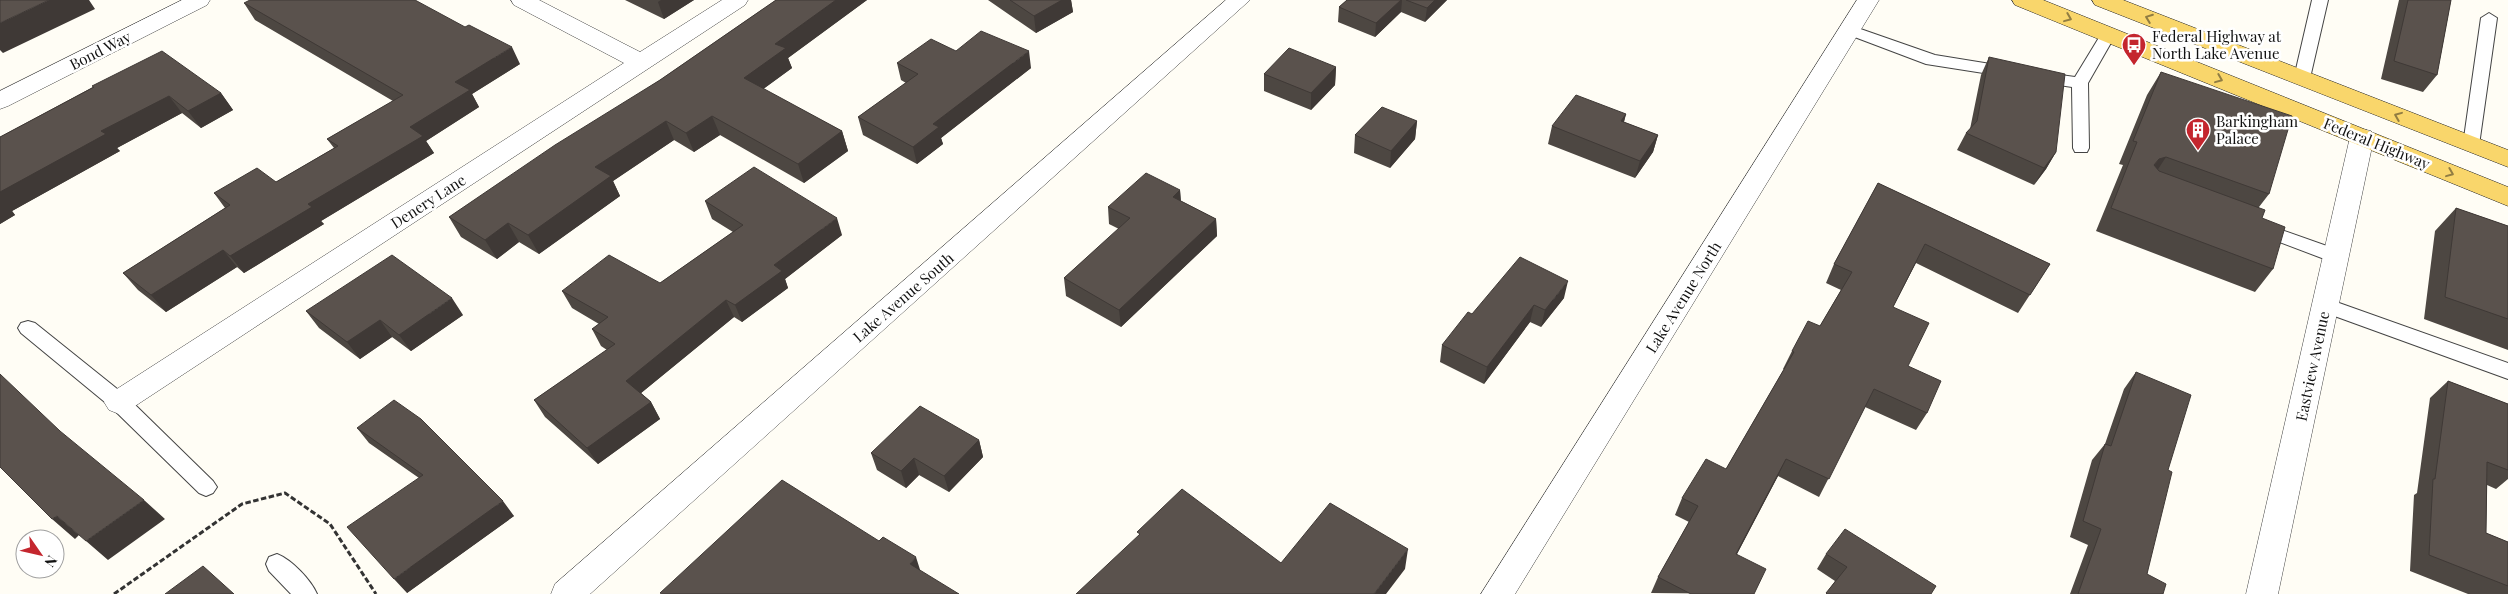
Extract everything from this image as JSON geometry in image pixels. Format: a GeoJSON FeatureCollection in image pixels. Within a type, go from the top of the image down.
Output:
{"type":"FeatureCollection","features":[{"type":"Feature","properties":{"kind":"main road","name":"Federal Highway"},"geometry":{"type":"LineString","coordinates":[[2023,0],[2508,196]]}},
{"type":"Feature","properties":{"kind":"main road"},"geometry":{"type":"LineString","coordinates":[[2103,0],[2508,159]]}},
{"type":"Feature","properties":{"kind":"main road"},"geometry":{"type":"LineString","coordinates":[[2362,137],[2410,138],[2471,145]]}},
{"type":"Feature","properties":{"kind":"street","name":"Bond Way"},"geometry":{"type":"LineString","coordinates":[[0,101],[199,0]]}},
{"type":"Feature","properties":{"kind":"street"},"geometry":{"type":"LineString","coordinates":[[522,0],[641,62]]}},
{"type":"Feature","properties":{"kind":"street","name":"Denery Lane"},"geometry":{"type":"LineString","coordinates":[[119,402],[737,0]]}},
{"type":"Feature","properties":{"kind":"street","name":"Lake Avenue South"},"geometry":{"type":"LineString","coordinates":[[566,594],[1239,0]]}},
{"type":"Feature","properties":{"kind":"street","name":"Lake Avenue North"},"geometry":{"type":"LineString","coordinates":[[1497,594],[1868,0]]}},
{"type":"Feature","properties":{"kind":"street","name":"Eastview Avenue"},"geometry":{"type":"LineString","coordinates":[[2262,594],[2362,137]]}},
{"type":"Feature","properties":{"kind":"lane"},"geometry":{"type":"LineString","coordinates":[[2302,78],[2320,0]]}},
{"type":"Feature","properties":{"kind":"lane"},"geometry":{"type":"LineString","coordinates":[[2471,145],[2489,18]]}},
{"type":"Feature","properties":{"kind":"lane"},"geometry":{"type":"LineString","coordinates":[[1849,30],[1932,60],[2080,83]]}},
{"type":"Feature","properties":{"kind":"lane"},"geometry":{"type":"LineString","coordinates":[[2081,148],[2080,83],[2108,34]]}},
{"type":"Feature","properties":{"kind":"lane"},"geometry":{"type":"LineString","coordinates":[[2243,222],[2336,256]]}},
{"type":"Feature","properties":{"kind":"lane"},"geometry":{"type":"LineString","coordinates":[[2325,305],[2508,371]]}},
{"type":"Feature","properties":{"kind":"lane"},"geometry":{"type":"LineString","coordinates":[[28,328],[119,402],[206,486]]}},
{"type":"Feature","properties":{"kind":"lane"},"geometry":{"type":"LineString","coordinates":[[277,564],[306,594]]}},
{"type":"Feature","properties":{"kind":"path"},"geometry":{"type":"LineString","coordinates":[[114,594],[242,504],[284,493],[330,524],[376,594]]}},
{"type":"Feature","properties":{"kind":"building"},"geometry":{"type":"Polygon","coordinates":[[[0,0],[49,0],[0,23],[0,0]]]}},
{"type":"Feature","properties":{"kind":"building"},"geometry":{"type":"Polygon","coordinates":[[[250,0],[415,0],[465,27],[469,25],[512,47],[455,82],[470,90],[410,127],[423,136],[308,204],[312,207],[230,256],[223,250],[151,295],[123,273],[230,205],[214,193],[257,168],[276,182],[338,146],[327,139],[403,95],[244,3],[250,0]]]}},
{"type":"Feature","properties":{"kind":"building"},"geometry":{"type":"Polygon","coordinates":[[[776,0],[836,0],[775,44],[786,48],[744,78],[842,131],[798,164],[712,116],[686,133],[666,121],[595,167],[611,176],[528,235],[508,223],[485,240],[449,217],[555,145],[660,80],[776,0]]]}},
{"type":"Feature","properties":{"kind":"building"},"geometry":{"type":"Polygon","coordinates":[[[1010,0],[1062,0],[1034,16],[1010,0]]]}},
{"type":"Feature","properties":{"kind":"building"},"geometry":{"type":"Polygon","coordinates":[[[1347,0],[1401,0],[1376,23],[1339,7],[1347,0]]]}},
{"type":"Feature","properties":{"kind":"building"},"geometry":{"type":"Polygon","coordinates":[[[1406,0],[1435,0],[1427,8],[1406,0]]]}},
{"type":"Feature","properties":{"kind":"building"},"geometry":{"type":"Polygon","coordinates":[[[2408,0],[2451,0],[2437,75],[2394,61],[2408,0]]]}},
{"type":"Feature","properties":{"kind":"building"},"geometry":{"type":"Polygon","coordinates":[[[981,31],[1029,51],[933,124],[939,127],[913,147],[858,117],[918,74],[897,63],[931,39],[956,51],[981,31]]]}},
{"type":"Feature","properties":{"kind":"building"},"geometry":{"type":"Polygon","coordinates":[[[1289,48],[1336,67],[1311,93],[1264,74],[1289,48]]]}},
{"type":"Feature","properties":{"kind":"building"},"geometry":{"type":"Polygon","coordinates":[[[162,51],[221,93],[188,111],[169,96],[101,131],[106,134],[0,192],[0,137],[94,87],[92,86],[162,51]]]}},
{"type":"Feature","properties":{"kind":"building"},"geometry":{"type":"Polygon","coordinates":[[[1989,57],[2065,74],[2056,152],[2044,168],[1966,133],[1977,121],[1989,57]]]}},
{"type":"Feature","properties":{"kind":"building"},"geometry":{"type":"Polygon","coordinates":[[[2161,72],[2292,116],[2269,194],[2166,157],[2159,159],[2154,165],[2159,171],[2265,210],[2262,218],[2285,227],[2273,269],[2111,208],[2137,142],[2133,141],[2161,72]]]}},
{"type":"Feature","properties":{"kind":"building"},"geometry":{"type":"Polygon","coordinates":[[[1576,95],[1626,114],[1621,121],[1658,135],[1640,161],[1552,126],[1576,95]]]}},
{"type":"Feature","properties":{"kind":"building"},"geometry":{"type":"Polygon","coordinates":[[[1382,107],[1417,121],[1391,151],[1355,135],[1382,107]]]}},
{"type":"Feature","properties":{"kind":"building"},"geometry":{"type":"Polygon","coordinates":[[[754,167],[837,218],[774,265],[782,271],[735,305],[726,300],[626,381],[651,402],[587,448],[534,400],[615,344],[592,329],[608,317],[562,291],[609,255],[660,283],[743,225],[705,201],[754,167]]]}},
{"type":"Feature","properties":{"kind":"building"},"geometry":{"type":"Polygon","coordinates":[[[1146,173],[1180,190],[1173,197],[1216,219],[1119,310],[1064,278],[1130,218],[1108,207],[1146,173]]]}},
{"type":"Feature","properties":{"kind":"building"},"geometry":{"type":"Polygon","coordinates":[[[1878,183],[2050,264],[2030,295],[1925,244],[1893,307],[1929,323],[1908,366],[1941,381],[1927,413],[1874,389],[1829,479],[1786,459],[1736,554],[1766,569],[1754,594],[1691,594],[1658,577],[1698,506],[1682,498],[1706,459],[1726,469],[1794,352],[1792,351],[1808,321],[1820,326],[1852,272],[1834,264],[1878,183]]]}},
{"type":"Feature","properties":{"kind":"building"},"geometry":{"type":"Polygon","coordinates":[[[2456,208],[2508,226],[2508,319],[2445,297],[2456,208]]]}},
{"type":"Feature","properties":{"kind":"building"},"geometry":{"type":"Polygon","coordinates":[[[392,255],[452,298],[399,335],[380,320],[347,342],[306,311],[392,255]]]}},
{"type":"Feature","properties":{"kind":"building"},"geometry":{"type":"Polygon","coordinates":[[[1520,257],[1568,281],[1545,310],[1534,305],[1487,367],[1442,345],[1468,312],[1472,314],[1520,257]]]}},
{"type":"Feature","properties":{"kind":"building"},"geometry":{"type":"Polygon","coordinates":[[[2136,372],[2191,395],[2168,470],[2172,472],[2147,574],[2166,584],[2163,594],[2078,594],[2101,529],[2083,521],[2105,444],[2111,446],[2136,372]]]}},
{"type":"Feature","properties":{"kind":"building"},"geometry":{"type":"Polygon","coordinates":[[[0,374],[60,431],[144,500],[86,541],[57,516],[52,519],[0,467],[0,374]]]}},
{"type":"Feature","properties":{"kind":"building"},"geometry":{"type":"Polygon","coordinates":[[[2448,381],[2508,404],[2508,470],[2487,462],[2486,533],[2508,542],[2508,586],[2429,555],[2433,479],[2435,479],[2448,381]]]}},
{"type":"Feature","properties":{"kind":"building"},"geometry":{"type":"Polygon","coordinates":[[[394,400],[421,419],[503,501],[394,579],[347,527],[423,475],[357,428],[394,400]]]}},
{"type":"Feature","properties":{"kind":"building"},"geometry":{"type":"Polygon","coordinates":[[[920,406],[979,440],[944,476],[914,458],[901,471],[871,453],[920,406]]]}},
{"type":"Feature","properties":{"kind":"building"},"geometry":{"type":"Polygon","coordinates":[[[782,480],[879,541],[883,537],[916,557],[910,564],[959,594],[660,593],[782,480]]]}},
{"type":"Feature","properties":{"kind":"building"},"geometry":{"type":"Polygon","coordinates":[[[1182,489],[1281,563],[1330,503],[1408,549],[1374,594],[1076,594],[1140,534],[1137,532],[1182,489]]]}},
{"type":"Feature","properties":{"kind":"building"},"geometry":{"type":"Polygon","coordinates":[[[1845,529],[1936,586],[1931,594],[1827,594],[1847,567],[1826,554],[1845,529]]]}},
{"type":"Feature","properties":{"kind":"building"},"geometry":{"type":"Polygon","coordinates":[[[203,566],[234,594],[165,594],[203,566]]]}},
{"type":"Feature","properties":{"kind":"place","name":"Federal Highway at North Lake Avenue"},"geometry":{"type":"Point","coordinates":[2134,66]}},
{"type":"Feature","properties":{"kind":"place","name":"Barkingham Palace"},"geometry":{"type":"Point","coordinates":[2198,151]}}]}
